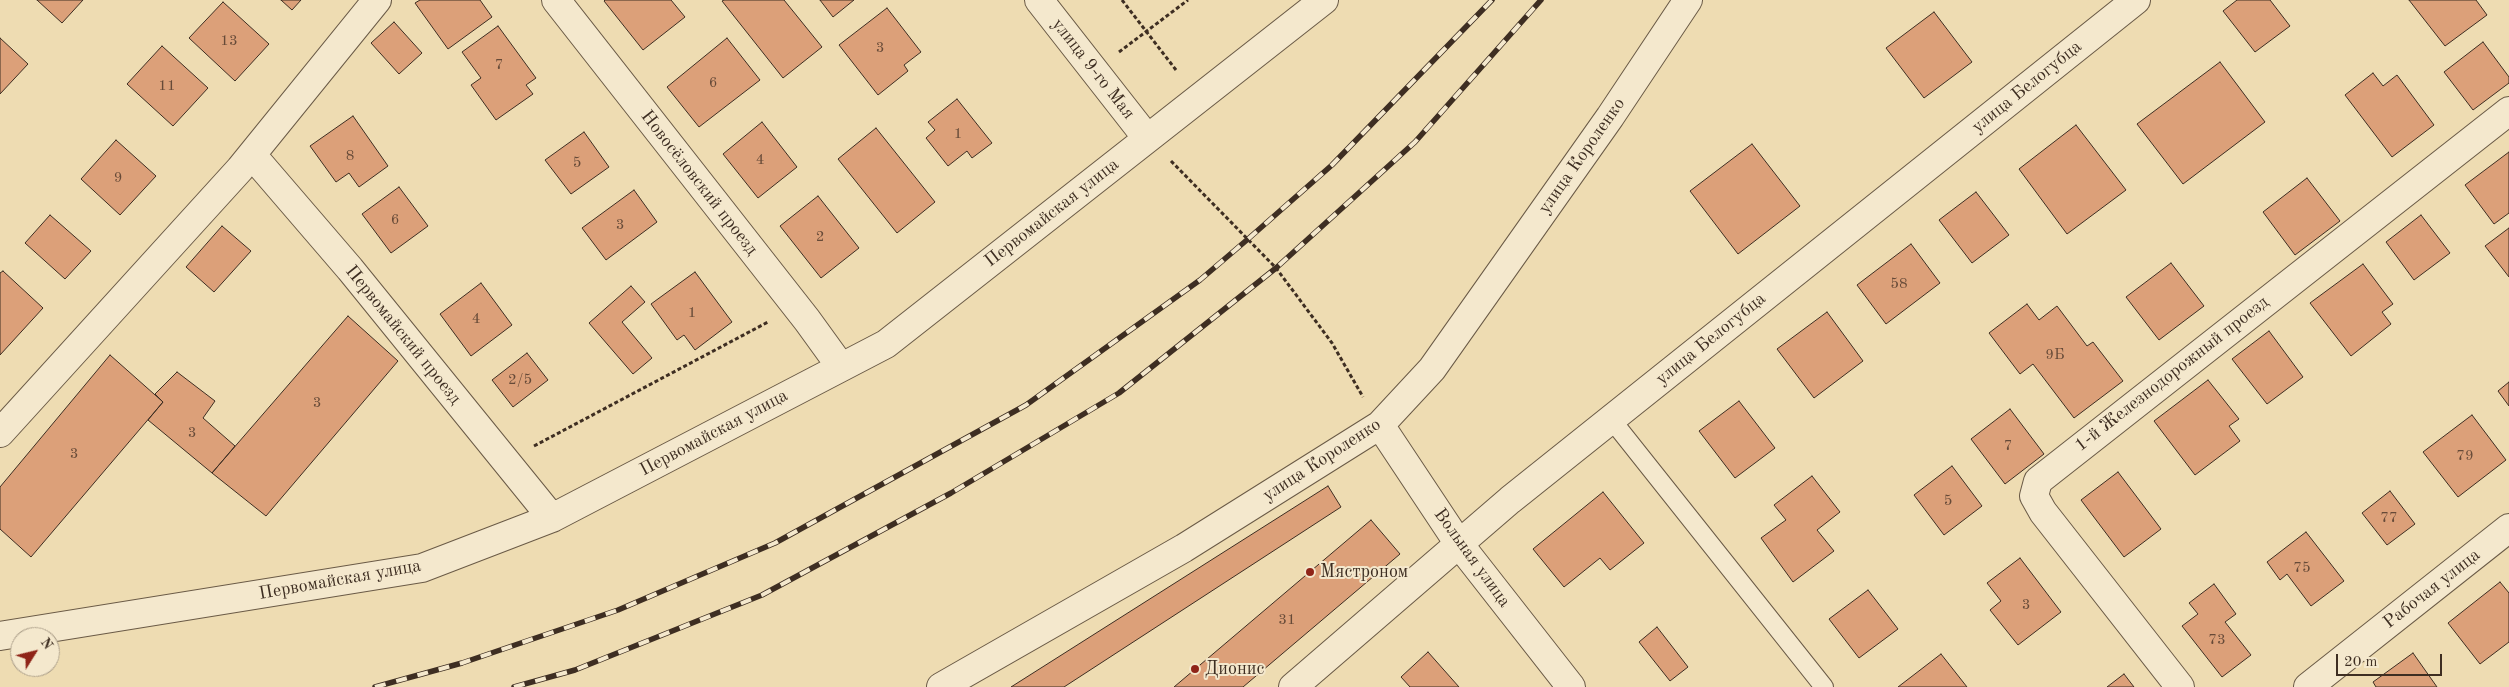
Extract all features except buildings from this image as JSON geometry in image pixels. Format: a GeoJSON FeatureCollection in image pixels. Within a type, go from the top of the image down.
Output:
{"type":"FeatureCollection","features":[{"type":"Feature","properties":{"kind":"street"},"geometry":{"type":"LineString","coordinates":[[0,433],[142,280],[252,155],[377,0]]}},
{"type":"Feature","properties":{"kind":"street","name":"Новосёловский проезд"},"geometry":{"type":"LineString","coordinates":[[556,0],[797,307],[841,367]]}},
{"type":"Feature","properties":{"kind":"street","name":"улица 9-го Мая"},"geometry":{"type":"LineString","coordinates":[[1039,0],[1147,138]]}},
{"type":"Feature","properties":{"kind":"street","name":"Первомайская улица"},"geometry":{"type":"LineString","coordinates":[[0,636],[422,568],[552,518],[886,344],[1324,0]]}},
{"type":"Feature","properties":{"kind":"street","name":"улица Короленко"},"geometry":{"type":"LineString","coordinates":[[941,687],[1184,548],[1380,425],[1432,368],[1610,117],[1688,0]]}},
{"type":"Feature","properties":{"kind":"street","name":"улица Белогубца"},"geometry":{"type":"LineString","coordinates":[[1293,687],[1459,544],[1611,419],[2136,0]]}},
{"type":"Feature","properties":{"kind":"street","name":"1-й Железнодорожный проезд"},"geometry":{"type":"LineString","coordinates":[[2180,687],[2043,512],[2034,496],[2038,481],[2509,111]]}},
{"type":"Feature","properties":{"kind":"street","name":"Первомайский проезд"},"geometry":{"type":"LineString","coordinates":[[252,155],[350,269],[552,518]]}},
{"type":"Feature","properties":{"kind":"street","name":"Вольная улица"},"geometry":{"type":"LineString","coordinates":[[1380,425],[1459,544],[1571,687]]}},
{"type":"Feature","properties":{"kind":"street","name":"Рабочая улица"},"geometry":{"type":"LineString","coordinates":[[2308,687],[2509,528]]}},
{"type":"Feature","properties":{"kind":"lane"},"geometry":{"type":"LineString","coordinates":[[1611,419],[1824,687]]}},
{"type":"Feature","properties":{"kind":"path"},"geometry":{"type":"LineString","coordinates":[[1122,0],[1176,70]]}},
{"type":"Feature","properties":{"kind":"path"},"geometry":{"type":"LineString","coordinates":[[1095,70],[1147,33],[1188,0]]}},
{"type":"Feature","properties":{"kind":"path"},"geometry":{"type":"LineString","coordinates":[[1147,138],[1276,268],[1332,343],[1380,425]]}},
{"type":"Feature","properties":{"kind":"path"},"geometry":{"type":"LineString","coordinates":[[506,461],[797,307]]}},
{"type":"Feature","properties":{"kind":"railway"},"geometry":{"type":"LineString","coordinates":[[375,687],[462,663],[618,610],[775,543],[1026,405],[1200,280],[1248,239],[1332,165],[1492,0]]}},
{"type":"Feature","properties":{"kind":"railway"},"geometry":{"type":"LineString","coordinates":[[514,687],[575,670],[762,595],[951,493],[1119,393],[1276,268],[1415,142],[1541,0]]}},
{"type":"Feature","properties":{"kind":"place","name":"Мястроном"},"geometry":{"type":"Point","coordinates":[1310,572]}},
{"type":"Feature","properties":{"kind":"place","name":"Дионис"},"geometry":{"type":"Point","coordinates":[1195,669]}}]}
